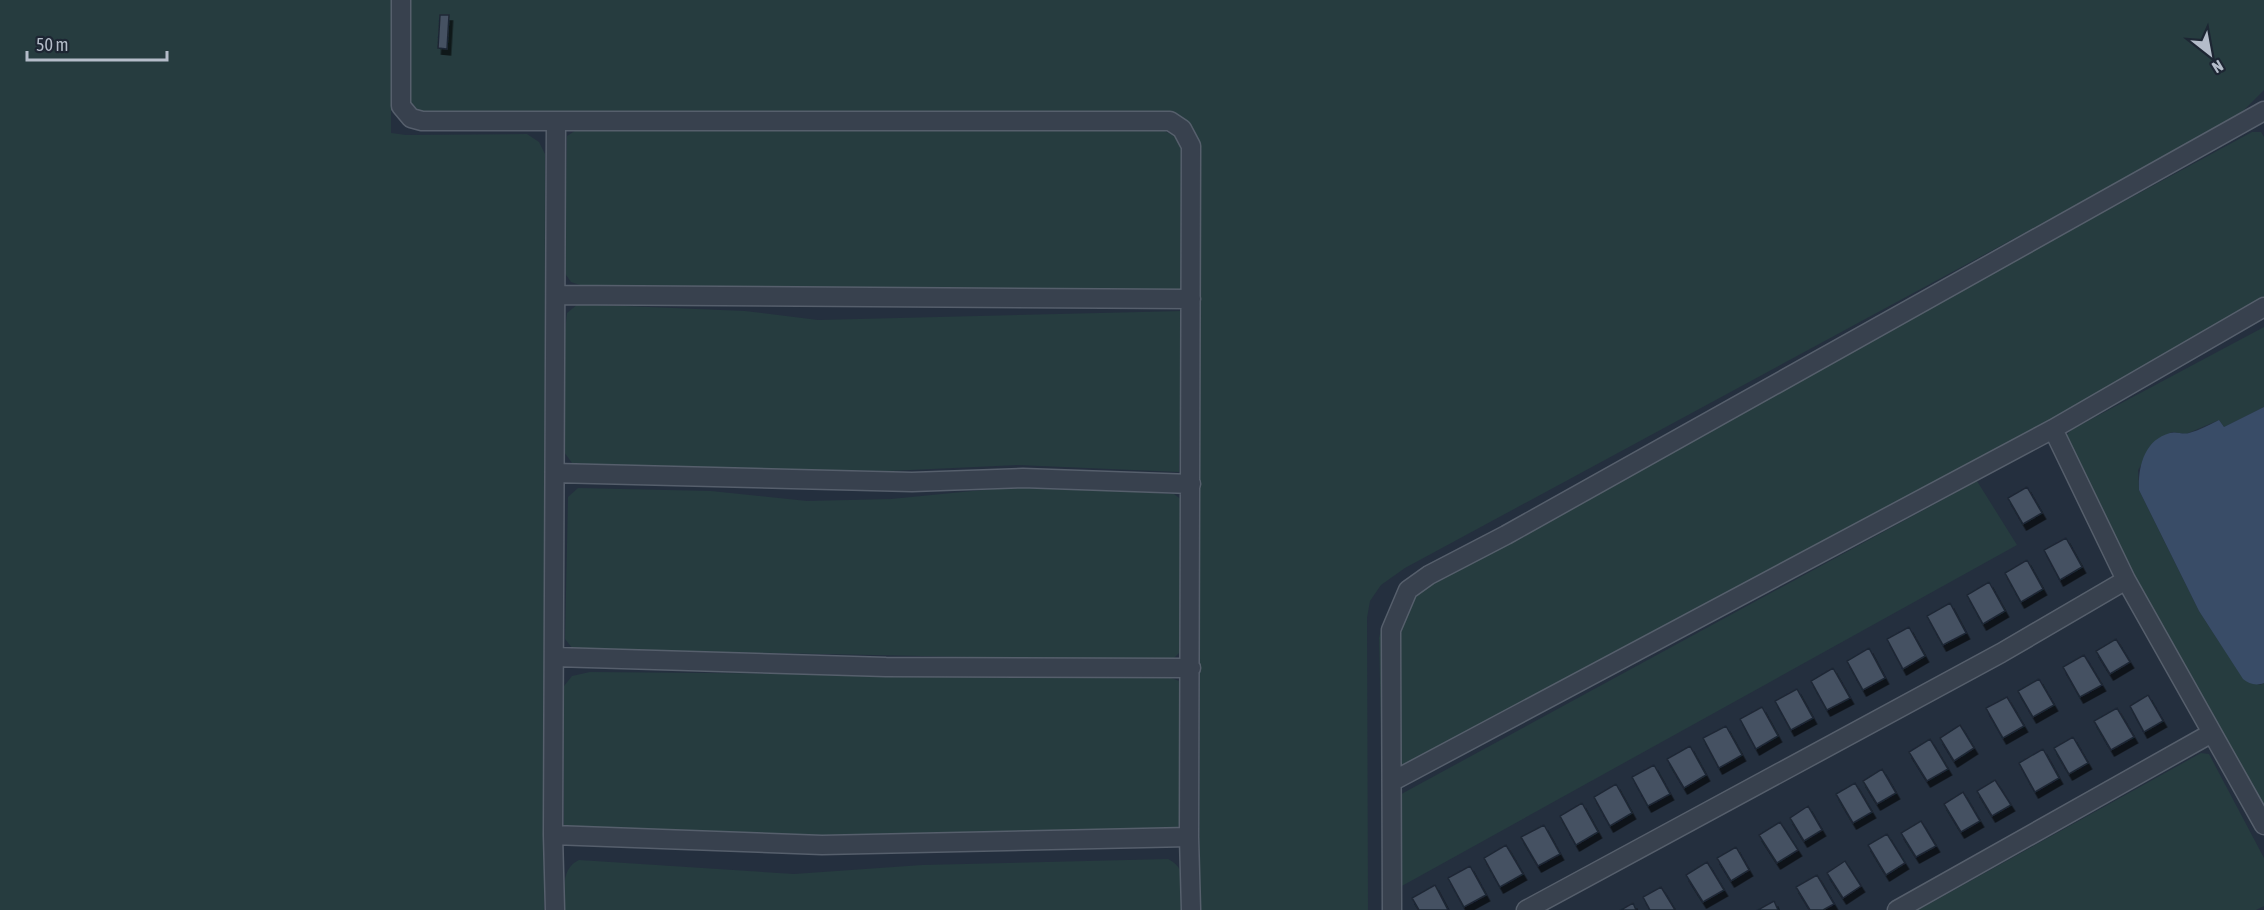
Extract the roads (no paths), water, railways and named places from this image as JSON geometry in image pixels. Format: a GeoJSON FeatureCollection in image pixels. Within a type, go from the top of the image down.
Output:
{"type":"FeatureCollection","features":[{"type":"Feature","properties":{"kind":"street"},"geometry":{"type":"LineString","coordinates":[[401,0],[401,106],[411,118],[422,121],[1170,121],[1182,129],[1191,147],[1189,837],[1191,910]]}},
{"type":"Feature","properties":{"kind":"street"},"geometry":{"type":"LineString","coordinates":[[1392,910],[1391,630],[1408,590],[1429,575],[1506,535],[2264,111]]}},
{"type":"Feature","properties":{"kind":"street"},"geometry":{"type":"LineString","coordinates":[[555,910],[553,835],[556,121]]}},
{"type":"Feature","properties":{"kind":"street"},"geometry":{"type":"LineString","coordinates":[[556,295],[1191,299]]}},
{"type":"Feature","properties":{"kind":"street"},"geometry":{"type":"LineString","coordinates":[[1393,781],[2053,429],[2264,306]]}},
{"type":"Feature","properties":{"kind":"street"},"geometry":{"type":"LineString","coordinates":[[2053,429],[2126,580],[2264,825]]}},
{"type":"Feature","properties":{"kind":"street"},"geometry":{"type":"LineString","coordinates":[[555,473],[912,482],[1023,478],[1191,484]]}},
{"type":"Feature","properties":{"kind":"street"},"geometry":{"type":"LineString","coordinates":[[1526,910],[2001,653],[2126,580]]}},
{"type":"Feature","properties":{"kind":"street"},"geometry":{"type":"LineString","coordinates":[[555,657],[886,667],[1191,668]]}},
{"type":"Feature","properties":{"kind":"street"},"geometry":{"type":"LineString","coordinates":[[1898,910],[2211,734]]}},
{"type":"Feature","properties":{"kind":"street"},"geometry":{"type":"LineString","coordinates":[[553,835],[822,845],[1189,837]]}},
{"type":"Feature","properties":{"kind":"water"},"geometry":{"type":"Polygon","coordinates":[[[2264,407],[2264,683],[2255,684],[2243,679],[2199,611],[2139,490],[2139,481],[2144,456],[2154,442],[2161,437],[2172,433],[2189,433],[2219,420],[2224,427],[2264,407]]]}}]}
